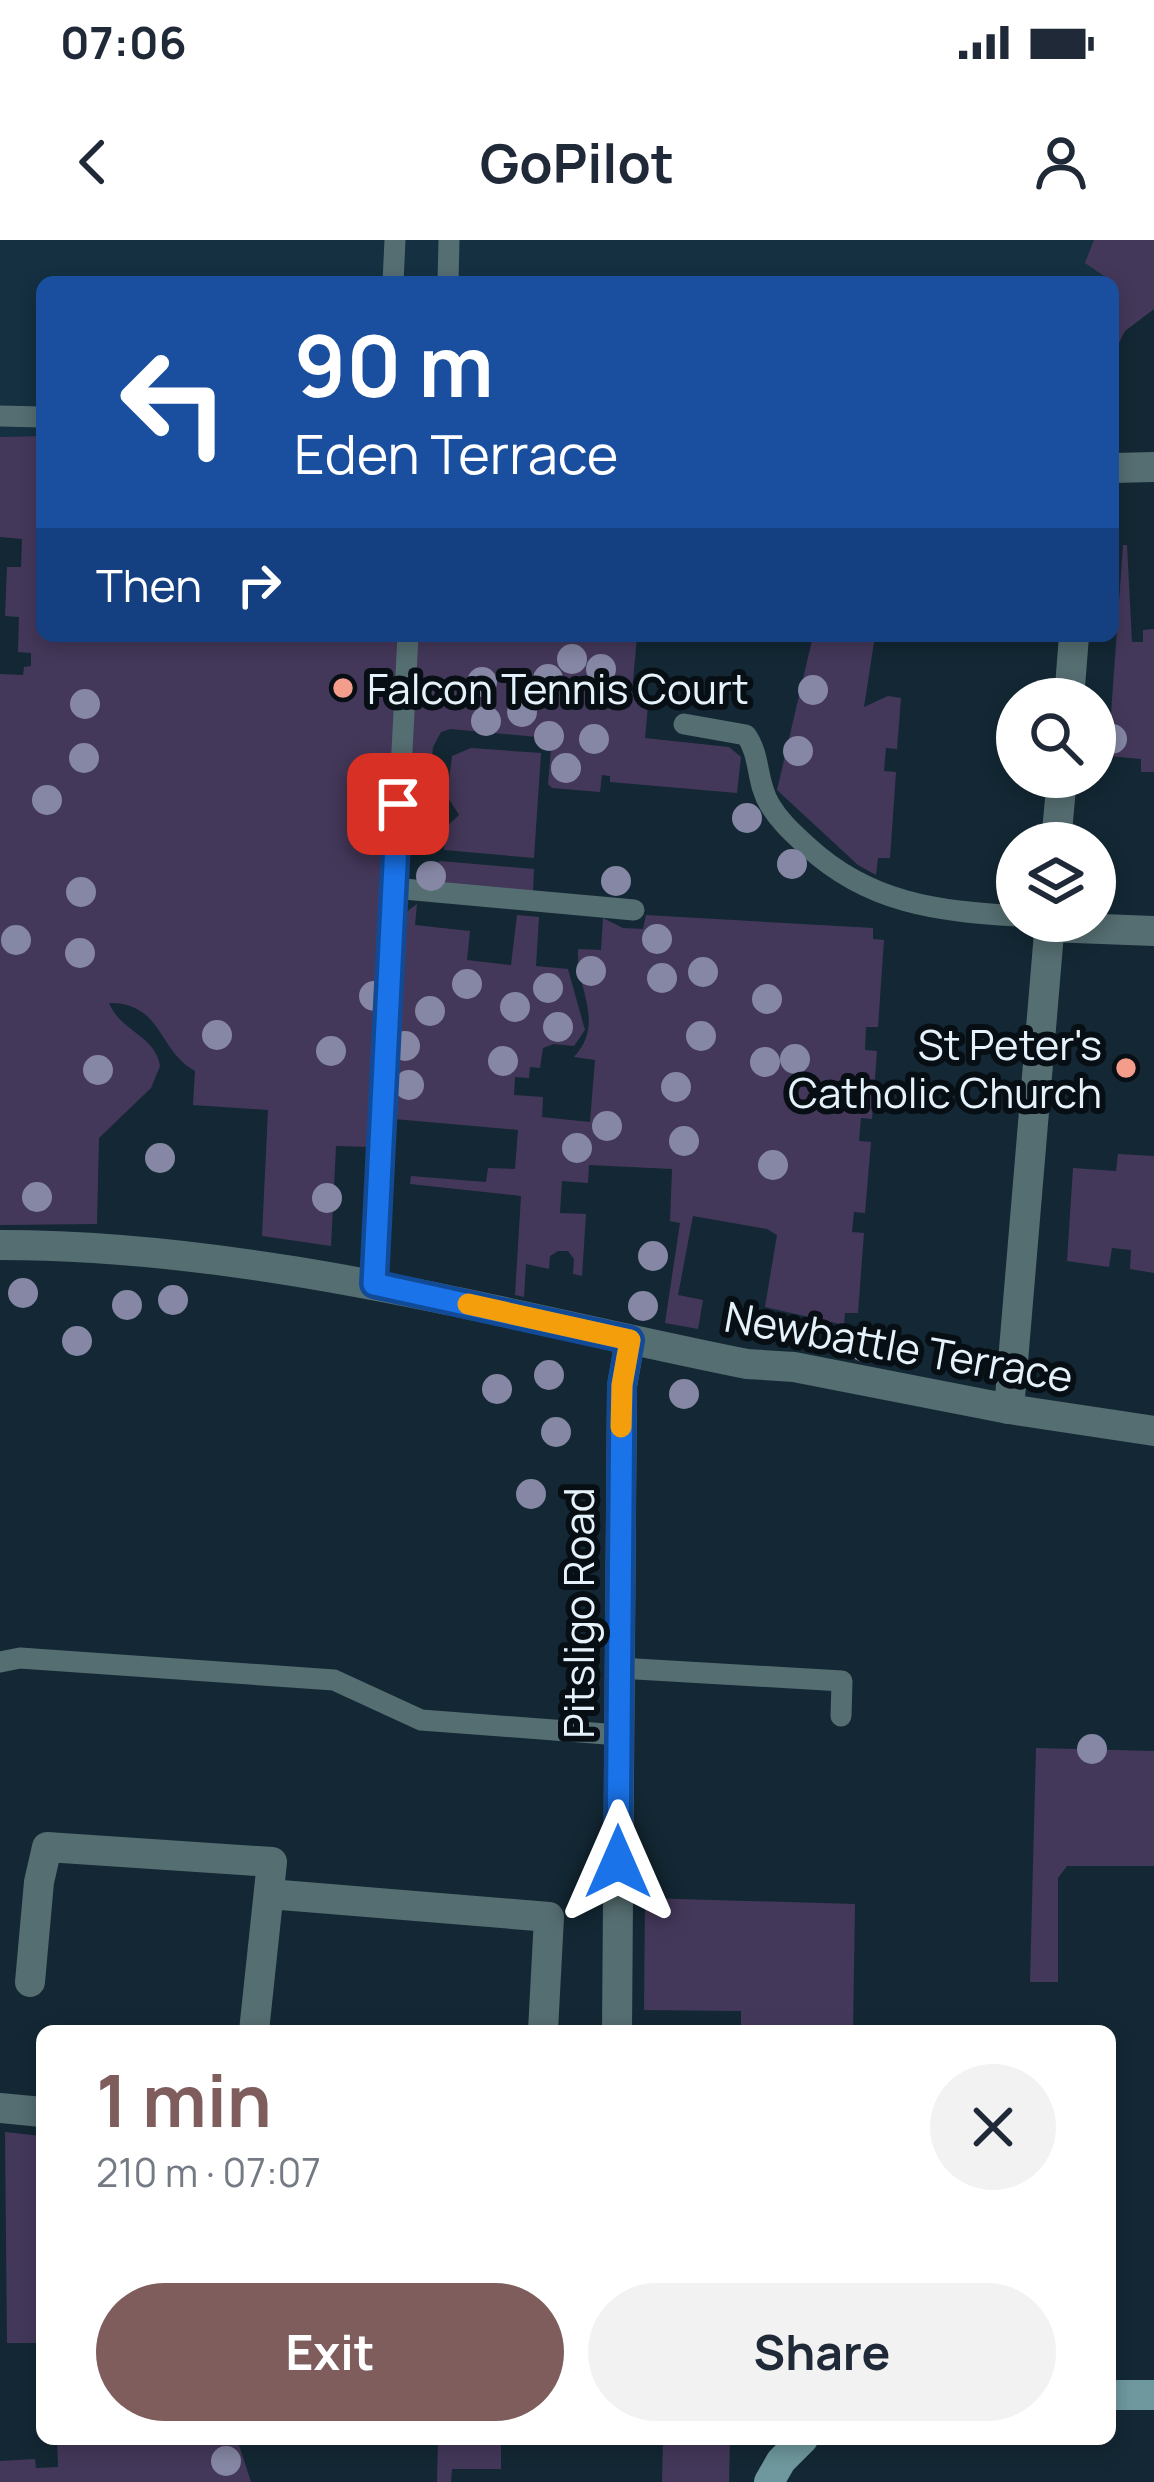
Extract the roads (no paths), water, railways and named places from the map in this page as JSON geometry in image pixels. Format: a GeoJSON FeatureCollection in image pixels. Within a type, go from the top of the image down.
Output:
{"type":"FeatureCollection","features":[{"type":"Feature","properties":{"kind":"street"},"geometry":{"type":"LineString","coordinates":[[1119,469],[1154,467]]}},
{"type":"Feature","properties":{"kind":"street"},"geometry":{"type":"LineString","coordinates":[[1071,678],[1074,642]]}},
{"type":"Feature","properties":{"kind":"street"},"geometry":{"type":"LineString","coordinates":[[1116,929],[1154,932]]}},
{"type":"Feature","properties":{"kind":"street"},"geometry":{"type":"LineString","coordinates":[[1009,1409],[1048,942]]}},
{"type":"Feature","properties":{"kind":"street"},"geometry":{"type":"LineString","coordinates":[[0,1245],[216,1257],[374,1284]]}},
{"type":"Feature","properties":{"kind":"street","name":"Newbattle Terrace"},"geometry":{"type":"LineString","coordinates":[[374,1284],[747,1364],[794,1366],[1009,1409],[1154,1431]]}},
{"type":"Feature","properties":{"kind":"street","name":"Pitsligo Road"},"geometry":{"type":"LineString","coordinates":[[617,2025],[622,1385],[630,1340]]}},
{"type":"Feature","properties":{"kind":"street"},"geometry":{"type":"LineString","coordinates":[[30,1982],[47,1846],[272,1862],[255,2025]]}},
{"type":"Feature","properties":{"kind":"street"},"geometry":{"type":"LineString","coordinates":[[269,1894],[549,1917],[543,2025]]}},
{"type":"Feature","properties":{"kind":"street"},"geometry":{"type":"LineString","coordinates":[[0,2108],[36,2111]]}},
{"type":"Feature","properties":{"kind":"street"},"geometry":{"type":"LineString","coordinates":[[1116,2395],[1154,2395]]}},
{"type":"Feature","properties":{"kind":"street"},"geometry":{"type":"LineString","coordinates":[[769,2482],[795,2445]]}},
{"type":"Feature","properties":{"kind":"lane"},"geometry":{"type":"LineString","coordinates":[[393,276],[395,240]]}},
{"type":"Feature","properties":{"kind":"lane"},"geometry":{"type":"LineString","coordinates":[[448,276],[449,240]]}},
{"type":"Feature","properties":{"kind":"lane"},"geometry":{"type":"LineString","coordinates":[[0,416],[36,417]]}},
{"type":"Feature","properties":{"kind":"lane"},"geometry":{"type":"LineString","coordinates":[[374,1284],[408,642]]}},
{"type":"Feature","properties":{"kind":"lane"},"geometry":{"type":"LineString","coordinates":[[684,724],[746,735],[753,744],[762,790],[776,815],[843,877],[897,900],[996,913]]}},
{"type":"Feature","properties":{"kind":"lane"},"geometry":{"type":"LineString","coordinates":[[393,888],[634,910]]}},
{"type":"Feature","properties":{"kind":"lane"},"geometry":{"type":"LineString","coordinates":[[0,1662],[20,1658],[334,1680],[421,1720],[619,1735]]}},
{"type":"Feature","properties":{"kind":"lane"},"geometry":{"type":"LineString","coordinates":[[619,1668],[842,1681],[841,1716]]}},
{"type":"Feature","properties":{"kind":"place","name":"Falcon Tennis Court"},"geometry":{"type":"Point","coordinates":[343,688]}},
{"type":"Feature","properties":{"kind":"place","name":"St Peter's Catholic Church"},"geometry":{"type":"Point","coordinates":[1126,1068]}}]}
